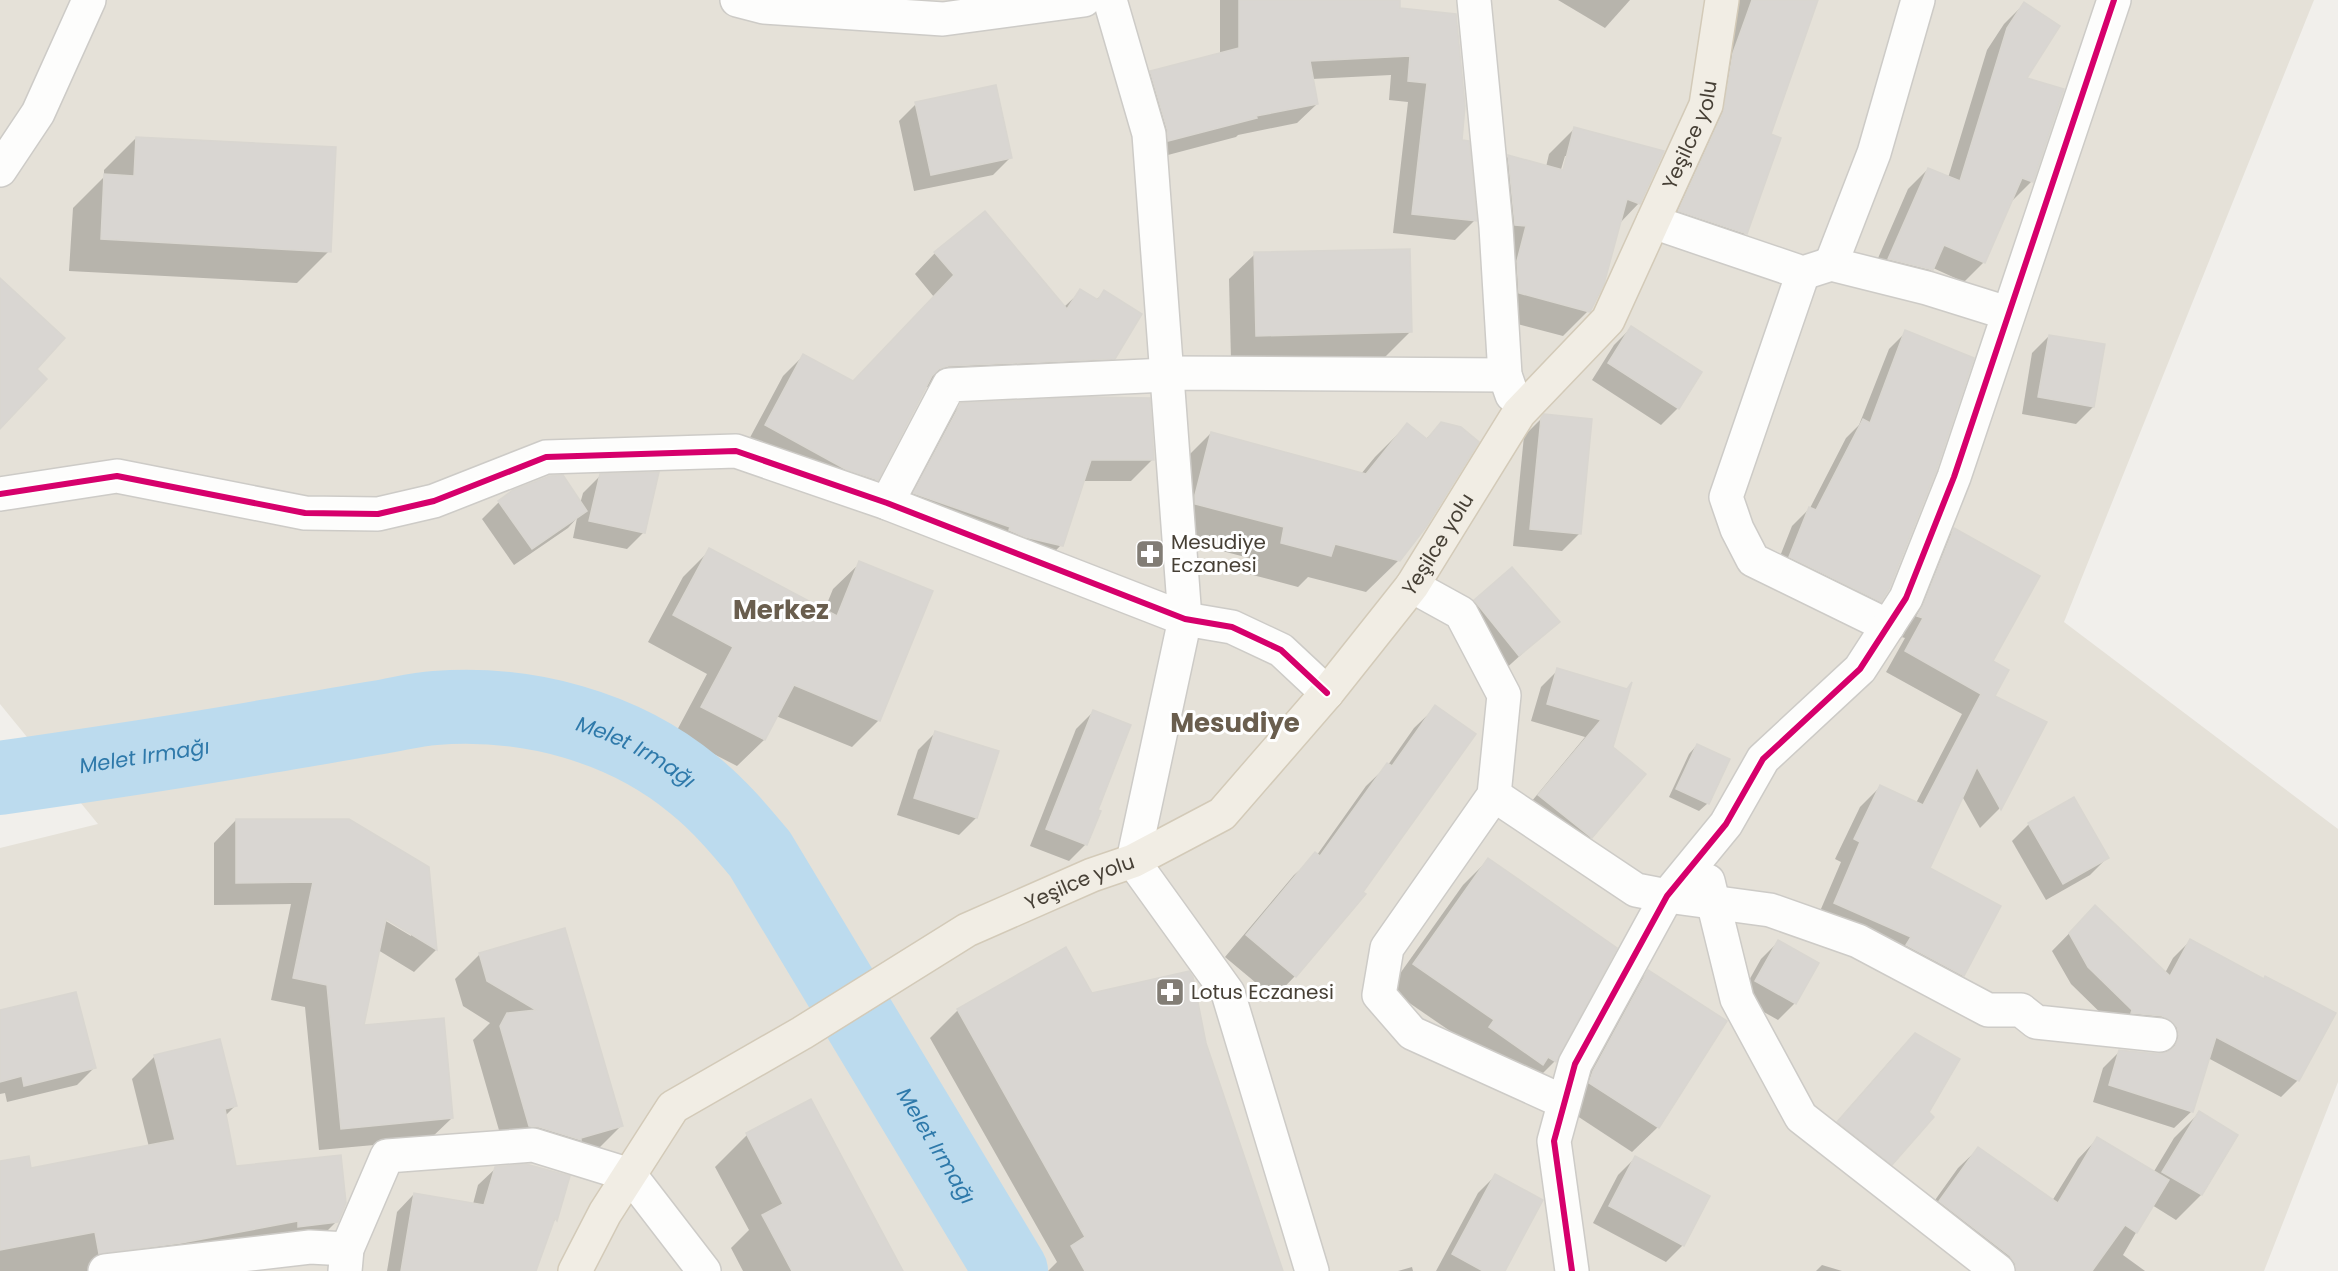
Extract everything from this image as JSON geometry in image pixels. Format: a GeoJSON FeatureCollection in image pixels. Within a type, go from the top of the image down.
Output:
{"type":"FeatureCollection","features":[{"type":"Feature","properties":{"kind":"main road","name":"Yeşilce yolu"},"geometry":{"type":"LineString","coordinates":[[575,1271],[606,1213],[673,1107],[802,1033],[967,930],[1092,875],[1133,861],[1222,814],[1327,693],[1412,586],[1519,413],[1608,320],[1706,105],[1722,0]]}},
{"type":"Feature","properties":{"kind":"street"},"geometry":{"type":"LineString","coordinates":[[0,170],[38,112],[90,0]]}},
{"type":"Feature","properties":{"kind":"street"},"geometry":{"type":"LineString","coordinates":[[737,0],[764,7],[943,19],[1084,0]]}},
{"type":"Feature","properties":{"kind":"street"},"geometry":{"type":"LineString","coordinates":[[1110,0],[1149,134],[1185,619],[1133,861],[1228,993],[1312,1271]]}},
{"type":"Feature","properties":{"kind":"street"},"geometry":{"type":"LineString","coordinates":[[1474,0],[1496,227],[1505,375],[1519,413]]}},
{"type":"Feature","properties":{"kind":"street"},"geometry":{"type":"LineString","coordinates":[[1888,626],[1753,560],[1737,529],[1726,497],[1817,269],[1874,153],[1918,0]]}},
{"type":"Feature","properties":{"kind":"street"},"geometry":{"type":"LineString","coordinates":[[1572,1271],[1554,1141],[1575,1064],[1667,896],[1726,824],[1763,759],[1860,669],[1906,598],[1954,477],[2007,312],[2114,0]]}},
{"type":"Feature","properties":{"kind":"street"},"geometry":{"type":"LineString","coordinates":[[1653,222],[1751,256],[1927,288],[2007,312]]}},
{"type":"Feature","properties":{"kind":"street"},"geometry":{"type":"LineString","coordinates":[[887,503],[949,385],[1167,375],[1168,373],[1505,375]]}},
{"type":"Feature","properties":{"kind":"street"},"geometry":{"type":"LineString","coordinates":[[0,494],[117,476],[305,513],[378,514],[434,501],[546,457],[736,451],[887,503],[1185,619],[1232,627],[1281,650],[1327,693]]}},
{"type":"Feature","properties":{"kind":"street"},"geometry":{"type":"LineString","coordinates":[[1412,586],[1461,613],[1504,695],[1494,795],[1387,948],[1379,995],[1412,1033],[1564,1102]]}},
{"type":"Feature","properties":{"kind":"street"},"geometry":{"type":"LineString","coordinates":[[1494,795],[1636,890],[1770,910],[1858,941],[1988,1010],[2021,1010],[2036,1022],[2160,1035]]}},
{"type":"Feature","properties":{"kind":"street"},"geometry":{"type":"LineString","coordinates":[[1702,854],[1737,999],[1800,1117],[1998,1271]]}},
{"type":"Feature","properties":{"kind":"street"},"geometry":{"type":"LineString","coordinates":[[105,1271],[310,1247],[346,1260],[387,1156],[533,1145],[630,1175],[704,1271]]}},
{"type":"Feature","properties":{"kind":"shaded area"},"geometry":{"type":"Polygon","coordinates":[[[0,0],[2314,0],[2064,622],[2338,829],[2338,1082],[2264,1271],[0,1271],[0,848],[98,824],[0,704],[0,0]]]}},
{"type":"Feature","properties":{"kind":"building"},"geometry":{"type":"Polygon","coordinates":[[[1239,0],[1400,0],[1400,8],[1456,14],[1465,106],[1462,140],[1469,141],[1477,221],[1412,214],[1427,83],[1408,81],[1410,56],[1310,61],[1318,104],[1256,116],[1257,118],[1168,141],[1167,129],[1150,71],[1239,48],[1239,0]]]}},
{"type":"Feature","properties":{"kind":"building"},"geometry":{"type":"Polygon","coordinates":[[[1752,0],[1818,0],[1771,134],[1781,138],[1747,234],[1678,211],[1723,112],[1733,53],[1752,0]]]}},
{"type":"Feature","properties":{"kind":"building"},"geometry":{"type":"Polygon","coordinates":[[[2024,2],[2060,26],[2027,78],[2064,89],[2033,182],[2022,178],[1985,263],[1944,245],[1933,270],[1888,259],[1928,168],[1960,181],[2007,28],[2024,2]]]}},
{"type":"Feature","properties":{"kind":"building"},"geometry":{"type":"Polygon","coordinates":[[[996,85],[1012,158],[931,175],[915,102],[996,85]]]}},
{"type":"Feature","properties":{"kind":"building"},"geometry":{"type":"Polygon","coordinates":[[[1574,127],[1664,151],[1640,204],[1627,199],[1604,284],[1590,312],[1519,293],[1517,261],[1526,226],[1515,225],[1508,155],[1563,170],[1574,127]]]}},
{"type":"Feature","properties":{"kind":"building"},"geometry":{"type":"Polygon","coordinates":[[[136,137],[336,147],[331,252],[101,239],[104,174],[134,176],[136,137]]]}},
{"type":"Feature","properties":{"kind":"building"},"geometry":{"type":"Polygon","coordinates":[[[985,211],[1067,309],[1080,289],[1098,300],[1104,290],[1142,314],[1115,359],[948,366],[939,369],[932,376],[878,480],[847,470],[765,425],[803,354],[853,381],[954,275],[934,252],[985,211]]]}},
{"type":"Feature","properties":{"kind":"building"},"geometry":{"type":"Polygon","coordinates":[[[1410,249],[1412,332],[1256,336],[1254,252],[1410,249]]]}},
{"type":"Feature","properties":{"kind":"building"},"geometry":{"type":"Polygon","coordinates":[[[0,278],[65,338],[37,369],[47,379],[0,429],[0,278]]]}},
{"type":"Feature","properties":{"kind":"building"},"geometry":{"type":"Polygon","coordinates":[[[1631,326],[1702,372],[1679,409],[1608,363],[1631,326]]]}},
{"type":"Feature","properties":{"kind":"building"},"geometry":{"type":"Polygon","coordinates":[[[1905,330],[1974,358],[1936,471],[1889,589],[1881,602],[1789,557],[1809,507],[1816,510],[1863,419],[1870,423],[1905,330]]]}},
{"type":"Feature","properties":{"kind":"building"},"geometry":{"type":"Polygon","coordinates":[[[2049,335],[2105,344],[2094,407],[2038,397],[2049,335]]]}},
{"type":"Feature","properties":{"kind":"building"},"geometry":{"type":"Polygon","coordinates":[[[1090,397],[1150,398],[1154,460],[1091,460],[1063,546],[1025,537],[1009,530],[1010,527],[913,493],[961,403],[1090,397]]]}},
{"type":"Feature","properties":{"kind":"building"},"geometry":{"type":"Polygon","coordinates":[[[1544,414],[1592,419],[1581,534],[1530,529],[1541,418],[1544,414]]]}},
{"type":"Feature","properties":{"kind":"building"},"geometry":{"type":"Polygon","coordinates":[[[1441,422],[1461,427],[1479,442],[1426,527],[1400,561],[1335,544],[1331,556],[1281,543],[1284,527],[1195,504],[1195,495],[1211,432],[1366,474],[1407,423],[1427,439],[1441,422]]]}},
{"type":"Feature","properties":{"kind":"building"},"geometry":{"type":"Polygon","coordinates":[[[659,472],[645,533],[589,521],[600,474],[659,472]]]}},
{"type":"Feature","properties":{"kind":"building"},"geometry":{"type":"Polygon","coordinates":[[[563,475],[587,511],[532,549],[498,501],[513,490],[550,476],[563,475]]]}},
{"type":"Feature","properties":{"kind":"building"},"geometry":{"type":"Polygon","coordinates":[[[1954,528],[2040,576],[1993,661],[2009,670],[1995,696],[2047,722],[2001,810],[1977,767],[1930,868],[2001,906],[1964,976],[1906,945],[1911,937],[1834,903],[1860,842],[1854,839],[1880,785],[1923,805],[1981,694],[1905,651],[1923,618],[1917,616],[1954,528]]]}},
{"type":"Feature","properties":{"kind":"building"},"geometry":{"type":"Polygon","coordinates":[[[709,548],[837,616],[859,561],[933,591],[880,721],[794,685],[765,740],[701,707],[733,647],[673,615],[709,548]]]}},
{"type":"Feature","properties":{"kind":"building"},"geometry":{"type":"Polygon","coordinates":[[[1512,567],[1560,622],[1519,656],[1474,600],[1512,567]]]}},
{"type":"Feature","properties":{"kind":"building"},"geometry":{"type":"Polygon","coordinates":[[[1557,668],[1627,689],[1632,682],[1613,747],[1646,774],[1592,838],[1538,795],[1601,720],[1547,704],[1557,668]]]}},
{"type":"Feature","properties":{"kind":"building"},"geometry":{"type":"Polygon","coordinates":[[[1435,705],[1476,734],[1363,892],[1366,894],[1296,977],[1246,935],[1315,852],[1320,856],[1387,763],[1392,766],[1435,705]]]}},
{"type":"Feature","properties":{"kind":"building"},"geometry":{"type":"Polygon","coordinates":[[[1093,710],[1131,725],[1087,845],[1046,829],[1093,710]]]}},
{"type":"Feature","properties":{"kind":"building"},"geometry":{"type":"Polygon","coordinates":[[[935,731],[999,751],[977,818],[914,798],[935,731]]]}},
{"type":"Feature","properties":{"kind":"building"},"geometry":{"type":"Polygon","coordinates":[[[1697,744],[1730,759],[1709,804],[1676,789],[1697,744]]]}},
{"type":"Feature","properties":{"kind":"building"},"geometry":{"type":"Polygon","coordinates":[[[2074,797],[2109,858],[2063,884],[2028,823],[2074,797]]]}},
{"type":"Feature","properties":{"kind":"building"},"geometry":{"type":"Polygon","coordinates":[[[236,819],[349,819],[429,867],[437,950],[386,919],[364,1025],[444,1018],[453,1118],[341,1129],[327,985],[293,978],[313,882],[236,883],[236,819]]]}},
{"type":"Feature","properties":{"kind":"building"},"geometry":{"type":"Polygon","coordinates":[[[1488,858],[1617,948],[1556,1062],[1548,1057],[1543,1065],[1489,1027],[1494,1020],[1413,964],[1488,858]]]}},
{"type":"Feature","properties":{"kind":"building"},"geometry":{"type":"Polygon","coordinates":[[[2095,905],[2170,976],[2190,939],[2264,979],[2265,976],[2336,1013],[2299,1081],[2216,1037],[2193,1112],[2109,1085],[2119,1050],[2158,1054],[2167,1052],[2175,1046],[2179,1036],[2177,1027],[2162,1016],[2131,1013],[2132,1010],[2088,967],[2069,933],[2095,905]]]}},
{"type":"Feature","properties":{"kind":"building"},"geometry":{"type":"Polygon","coordinates":[[[565,928],[623,1126],[581,1138],[581,1140],[529,1126],[500,1026],[507,1013],[536,1010],[487,981],[479,953],[565,928]]]}},
{"type":"Feature","properties":{"kind":"building"},"geometry":{"type":"Polygon","coordinates":[[[1778,940],[1819,963],[1796,1004],[1755,981],[1778,940]]]}},
{"type":"Feature","properties":{"kind":"building"},"geometry":{"type":"Polygon","coordinates":[[[1066,947],[1092,993],[1189,971],[1193,977],[1206,1043],[1283,1271],[1085,1271],[1071,1246],[1085,1237],[957,1009],[1066,947]]]}},
{"type":"Feature","properties":{"kind":"building"},"geometry":{"type":"Polygon","coordinates":[[[1648,970],[1727,1021],[1659,1128],[1589,1083],[1593,1071],[1648,970]]]}},
{"type":"Feature","properties":{"kind":"building"},"geometry":{"type":"Polygon","coordinates":[[[76,992],[96,1068],[24,1086],[22,1076],[0,1082],[0,1010],[76,992]]]}},
{"type":"Feature","properties":{"kind":"building"},"geometry":{"type":"Polygon","coordinates":[[[1915,1033],[1960,1059],[1929,1112],[1934,1117],[1892,1165],[1837,1122],[1915,1033]]]}},
{"type":"Feature","properties":{"kind":"building"},"geometry":{"type":"Polygon","coordinates":[[[220,1039],[237,1106],[225,1109],[236,1166],[341,1155],[346,1203],[338,1222],[298,1227],[298,1221],[181,1243],[99,1254],[95,1232],[0,1250],[0,1161],[29,1156],[31,1168],[175,1140],[154,1055],[220,1039]]]}},
{"type":"Feature","properties":{"kind":"building"},"geometry":{"type":"Polygon","coordinates":[[[811,1099],[903,1271],[792,1271],[762,1215],[783,1204],[746,1133],[811,1099]]]}},
{"type":"Feature","properties":{"kind":"building"},"geometry":{"type":"Polygon","coordinates":[[[2199,1111],[2238,1135],[2202,1195],[2162,1172],[2199,1111]]]}},
{"type":"Feature","properties":{"kind":"building"},"geometry":{"type":"Polygon","coordinates":[[[2097,1137],[2169,1180],[2137,1233],[2125,1225],[2092,1271],[2016,1271],[2015,1263],[2010,1256],[1939,1201],[1978,1147],[2058,1203],[2097,1137]]]}},
{"type":"Feature","properties":{"kind":"building"},"geometry":{"type":"Polygon","coordinates":[[[1635,1156],[1710,1196],[1684,1246],[1609,1206],[1635,1156]]]}},
{"type":"Feature","properties":{"kind":"building"},"geometry":{"type":"Polygon","coordinates":[[[526,1164],[570,1176],[557,1221],[555,1218],[536,1271],[401,1271],[414,1193],[484,1205],[495,1167],[526,1164]]]}},
{"type":"Feature","properties":{"kind":"building"},"geometry":{"type":"Polygon","coordinates":[[[1495,1174],[1543,1200],[1505,1271],[1483,1271],[1452,1254],[1495,1174]]]}},
{"type":"Feature","properties":{"kind":"waterway","name":"Melet Irmağı"},"geometry":{"type":"LineString","coordinates":[[0,778],[169,753],[435,708],[470,707],[539,714],[605,733],[637,747],[666,764],[694,785],[729,818],[760,854],[1011,1271]]}},
{"type":"Feature","properties":{"kind":"cycle path"},"geometry":{"type":"LineString","coordinates":[[1572,1271],[1554,1141],[1575,1064],[1667,896],[1726,824],[1763,759],[1860,669],[1906,598],[1954,477],[2114,0]]}},
{"type":"Feature","properties":{"kind":"cycle path"},"geometry":{"type":"LineString","coordinates":[[0,494],[117,476],[305,513],[378,514],[434,501],[546,457],[736,451],[887,503],[1185,619],[1232,627],[1281,650],[1327,693]]}},
{"type":"Feature","properties":{"kind":"place","name":"Mesudiye Eczanesi"},"geometry":{"type":"Point","coordinates":[1150,554]}},
{"type":"Feature","properties":{"kind":"place","name":"Lotus Eczanesi"},"geometry":{"type":"Point","coordinates":[1170,992]}},
{"type":"Feature","properties":{"kind":"district","name":"Merkez"},"geometry":{"type":"Point","coordinates":[781,610]}},
{"type":"Feature","properties":{"kind":"district","name":"Mesudiye"},"geometry":{"type":"Point","coordinates":[1235,723]}}]}
